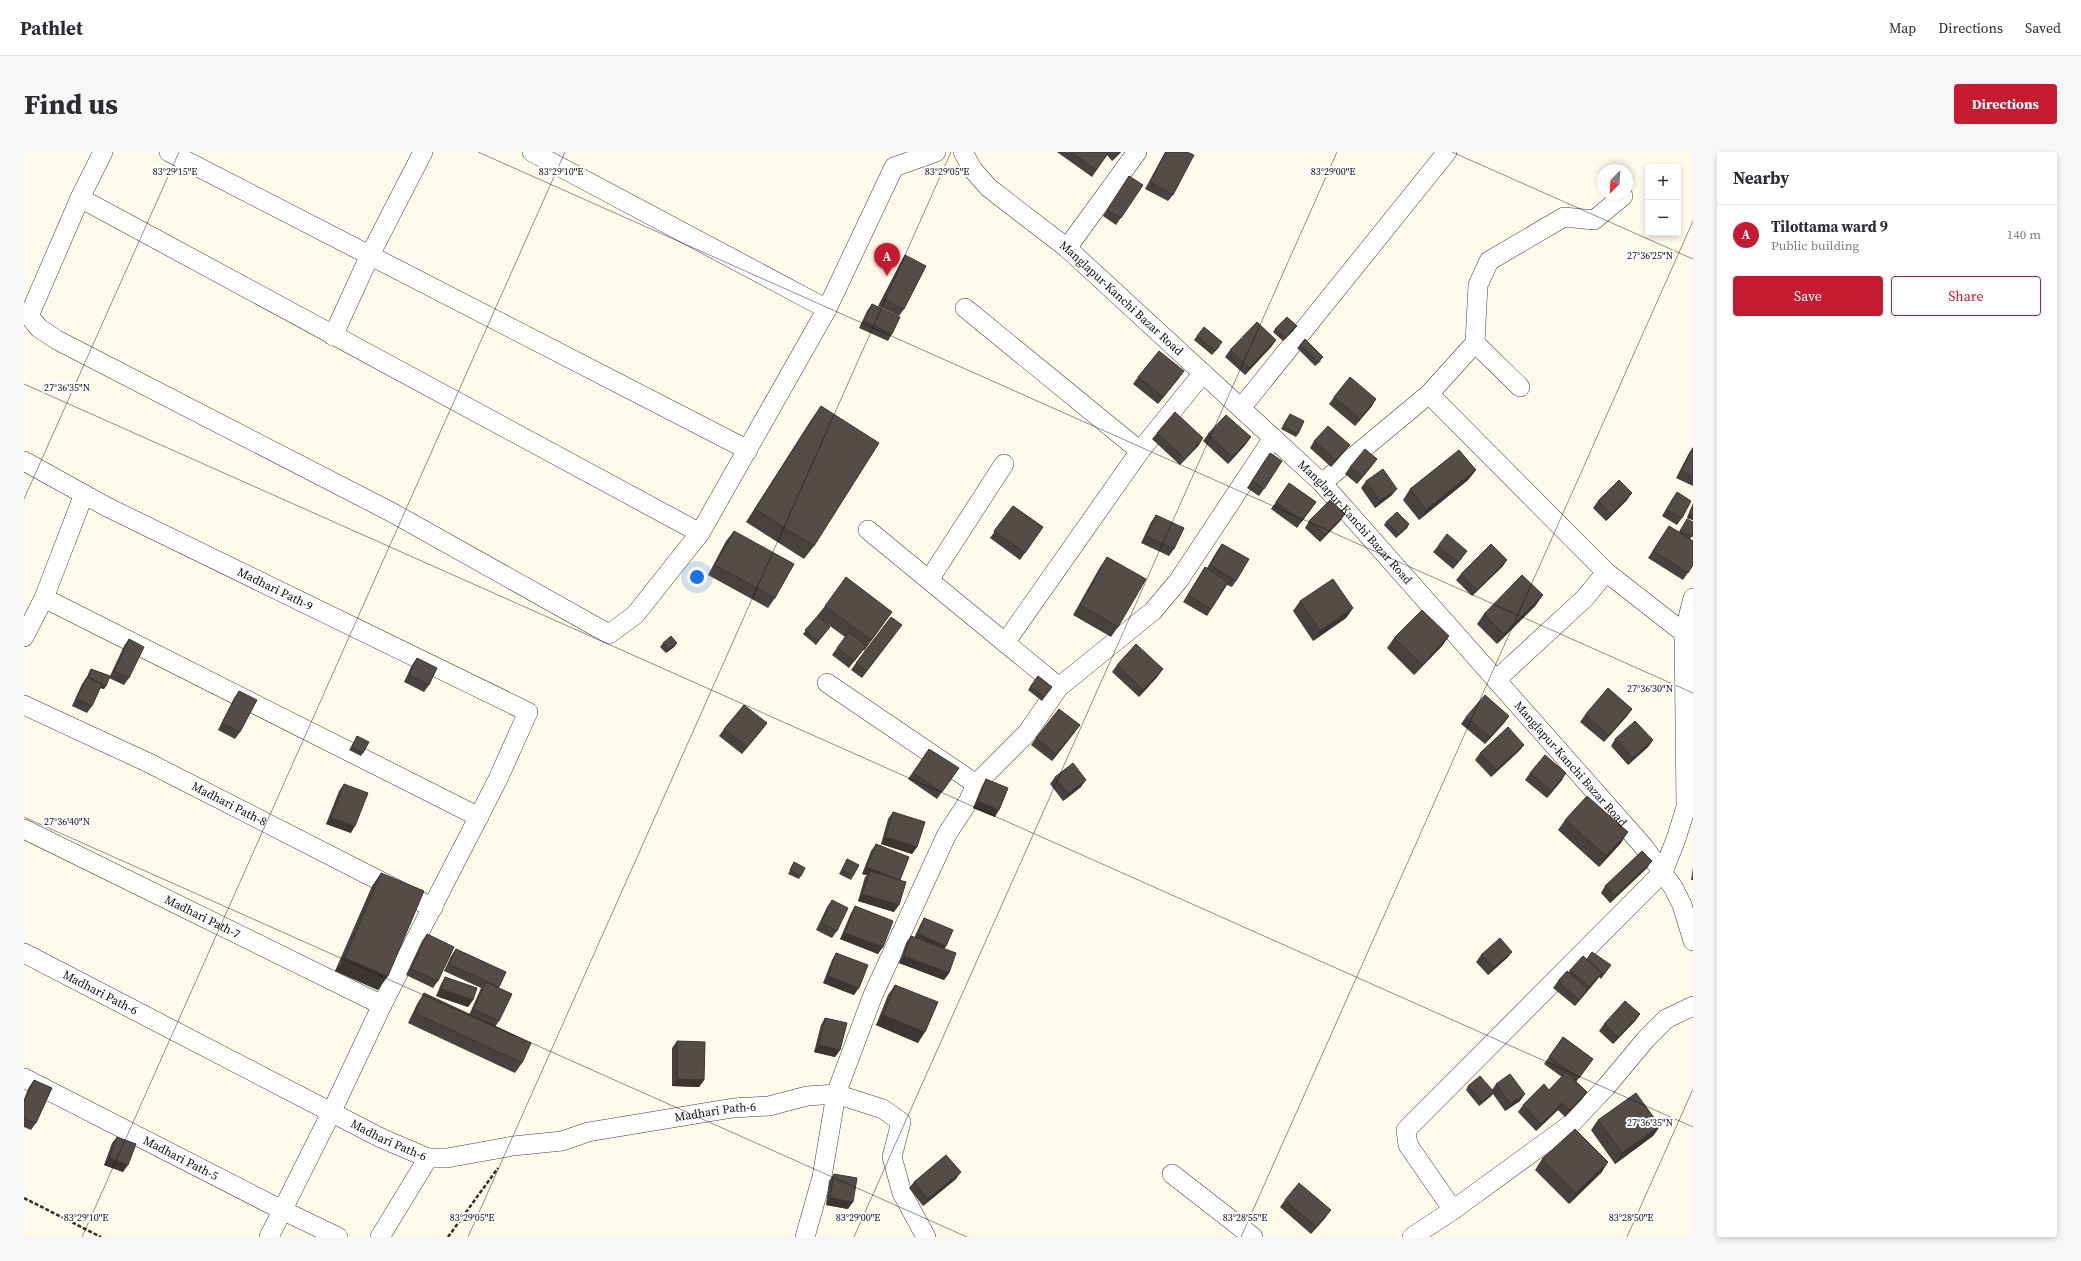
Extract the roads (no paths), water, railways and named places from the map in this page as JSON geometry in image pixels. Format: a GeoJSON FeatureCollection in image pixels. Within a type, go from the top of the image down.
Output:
{"type":"FeatureCollection","features":[{"type":"Feature","properties":{"kind":"street"},"geometry":{"type":"LineString","coordinates":[[169,152],[748,450]]}},
{"type":"Feature","properties":{"kind":"street"},"geometry":{"type":"LineString","coordinates":[[333,336],[370,255],[424,152]]}},
{"type":"Feature","properties":{"kind":"street"},"geometry":{"type":"LineString","coordinates":[[532,152],[827,308]]}},
{"type":"Feature","properties":{"kind":"street"},"geometry":{"type":"LineString","coordinates":[[101,153],[29,316],[39,328],[57,340],[393,513],[609,634],[635,615],[700,533],[827,308],[894,167],[936,152]]}},
{"type":"Feature","properties":{"kind":"street","name":"Manglapur-Kanchi Bazar Road"},"geometry":{"type":"LineString","coordinates":[[963,152],[973,170],[989,188],[1067,248],[1322,483],[1644,847],[1662,872],[1682,906],[1693,941]]}},
{"type":"Feature","properties":{"kind":"street"},"geometry":{"type":"LineString","coordinates":[[1067,248],[1137,152]]}},
{"type":"Feature","properties":{"kind":"street"},"geometry":{"type":"LineString","coordinates":[[1241,408],[1447,152]]}},
{"type":"Feature","properties":{"kind":"street"},"geometry":{"type":"LineString","coordinates":[[80,198],[700,533]]}},
{"type":"Feature","properties":{"kind":"street"},"geometry":{"type":"LineString","coordinates":[[1322,483],[1429,394],[1475,343],[1478,285],[1489,261],[1564,217],[1594,220],[1618,200]]}},
{"type":"Feature","properties":{"kind":"street"},"geometry":{"type":"LineString","coordinates":[[966,308],[1140,451]]}},
{"type":"Feature","properties":{"kind":"street"},"geometry":{"type":"LineString","coordinates":[[1475,343],[1520,387]]}},
{"type":"Feature","properties":{"kind":"street"},"geometry":{"type":"LineString","coordinates":[[1005,643],[1140,451],[1203,373]]}},
{"type":"Feature","properties":{"kind":"street"},"geometry":{"type":"LineString","coordinates":[[1429,394],[1606,572],[1684,633]]}},
{"type":"Feature","properties":{"kind":"street"},"geometry":{"type":"LineString","coordinates":[[805,1237],[822,1177],[836,1094],[873,996],[947,834],[968,802],[976,784],[992,766],[1027,733],[1059,687],[1153,611],[1179,580],[1273,438]]}},
{"type":"Feature","properties":{"kind":"street","name":"Madhari Path-9"},"geometry":{"type":"LineString","coordinates":[[24,461],[84,494],[528,712],[479,817]]}},
{"type":"Feature","properties":{"kind":"street"},"geometry":{"type":"LineString","coordinates":[[929,580],[1004,464]]}},
{"type":"Feature","properties":{"kind":"street"},"geometry":{"type":"LineString","coordinates":[[24,637],[44,598],[84,494]]}},
{"type":"Feature","properties":{"kind":"street"},"geometry":{"type":"LineString","coordinates":[[868,530],[1059,687]]}},
{"type":"Feature","properties":{"kind":"street"},"geometry":{"type":"LineString","coordinates":[[1496,680],[1585,598],[1606,572]]}},
{"type":"Feature","properties":{"kind":"street"},"geometry":{"type":"LineString","coordinates":[[44,598],[479,817],[382,1005],[331,1113],[269,1237]]}},
{"type":"Feature","properties":{"kind":"street"},"geometry":{"type":"LineString","coordinates":[[1453,1210],[1408,1145],[1406,1130],[1662,872],[1676,840],[1686,807],[1684,633],[1693,598]]}},
{"type":"Feature","properties":{"kind":"street"},"geometry":{"type":"LineString","coordinates":[[826,683],[976,784]]}},
{"type":"Feature","properties":{"kind":"street","name":"Madhari Path-8"},"geometry":{"type":"LineString","coordinates":[[24,705],[149,763],[433,908]]}},
{"type":"Feature","properties":{"kind":"street","name":"Madhari Path-7"},"geometry":{"type":"LineString","coordinates":[[24,829],[382,1005]]}},
{"type":"Feature","properties":{"kind":"street","name":"Madhari Path-6"},"geometry":{"type":"LineString","coordinates":[[24,953],[331,1113],[381,1138],[428,1158],[447,1158],[513,1146],[562,1140],[588,1132],[734,1108],[769,1106],[807,1096],[836,1094]]}},
{"type":"Feature","properties":{"kind":"street"},"geometry":{"type":"LineString","coordinates":[[1412,1237],[1453,1210],[1571,1124],[1661,1024],[1693,1006]]}},
{"type":"Feature","properties":{"kind":"street","name":"Madhari Path-5"},"geometry":{"type":"LineString","coordinates":[[24,1078],[282,1210],[338,1237]]}},
{"type":"Feature","properties":{"kind":"street"},"geometry":{"type":"LineString","coordinates":[[836,1094],[883,1109],[901,1122],[892,1157],[902,1193],[926,1237]]}},
{"type":"Feature","properties":{"kind":"street"},"geometry":{"type":"LineString","coordinates":[[380,1237],[428,1158]]}},
{"type":"Feature","properties":{"kind":"street"},"geometry":{"type":"LineString","coordinates":[[1172,1174],[1253,1237]]}},
{"type":"Feature","properties":{"kind":"place","name":"Tilottama ward 9"},"geometry":{"type":"Point","coordinates":[887,276]}}]}
